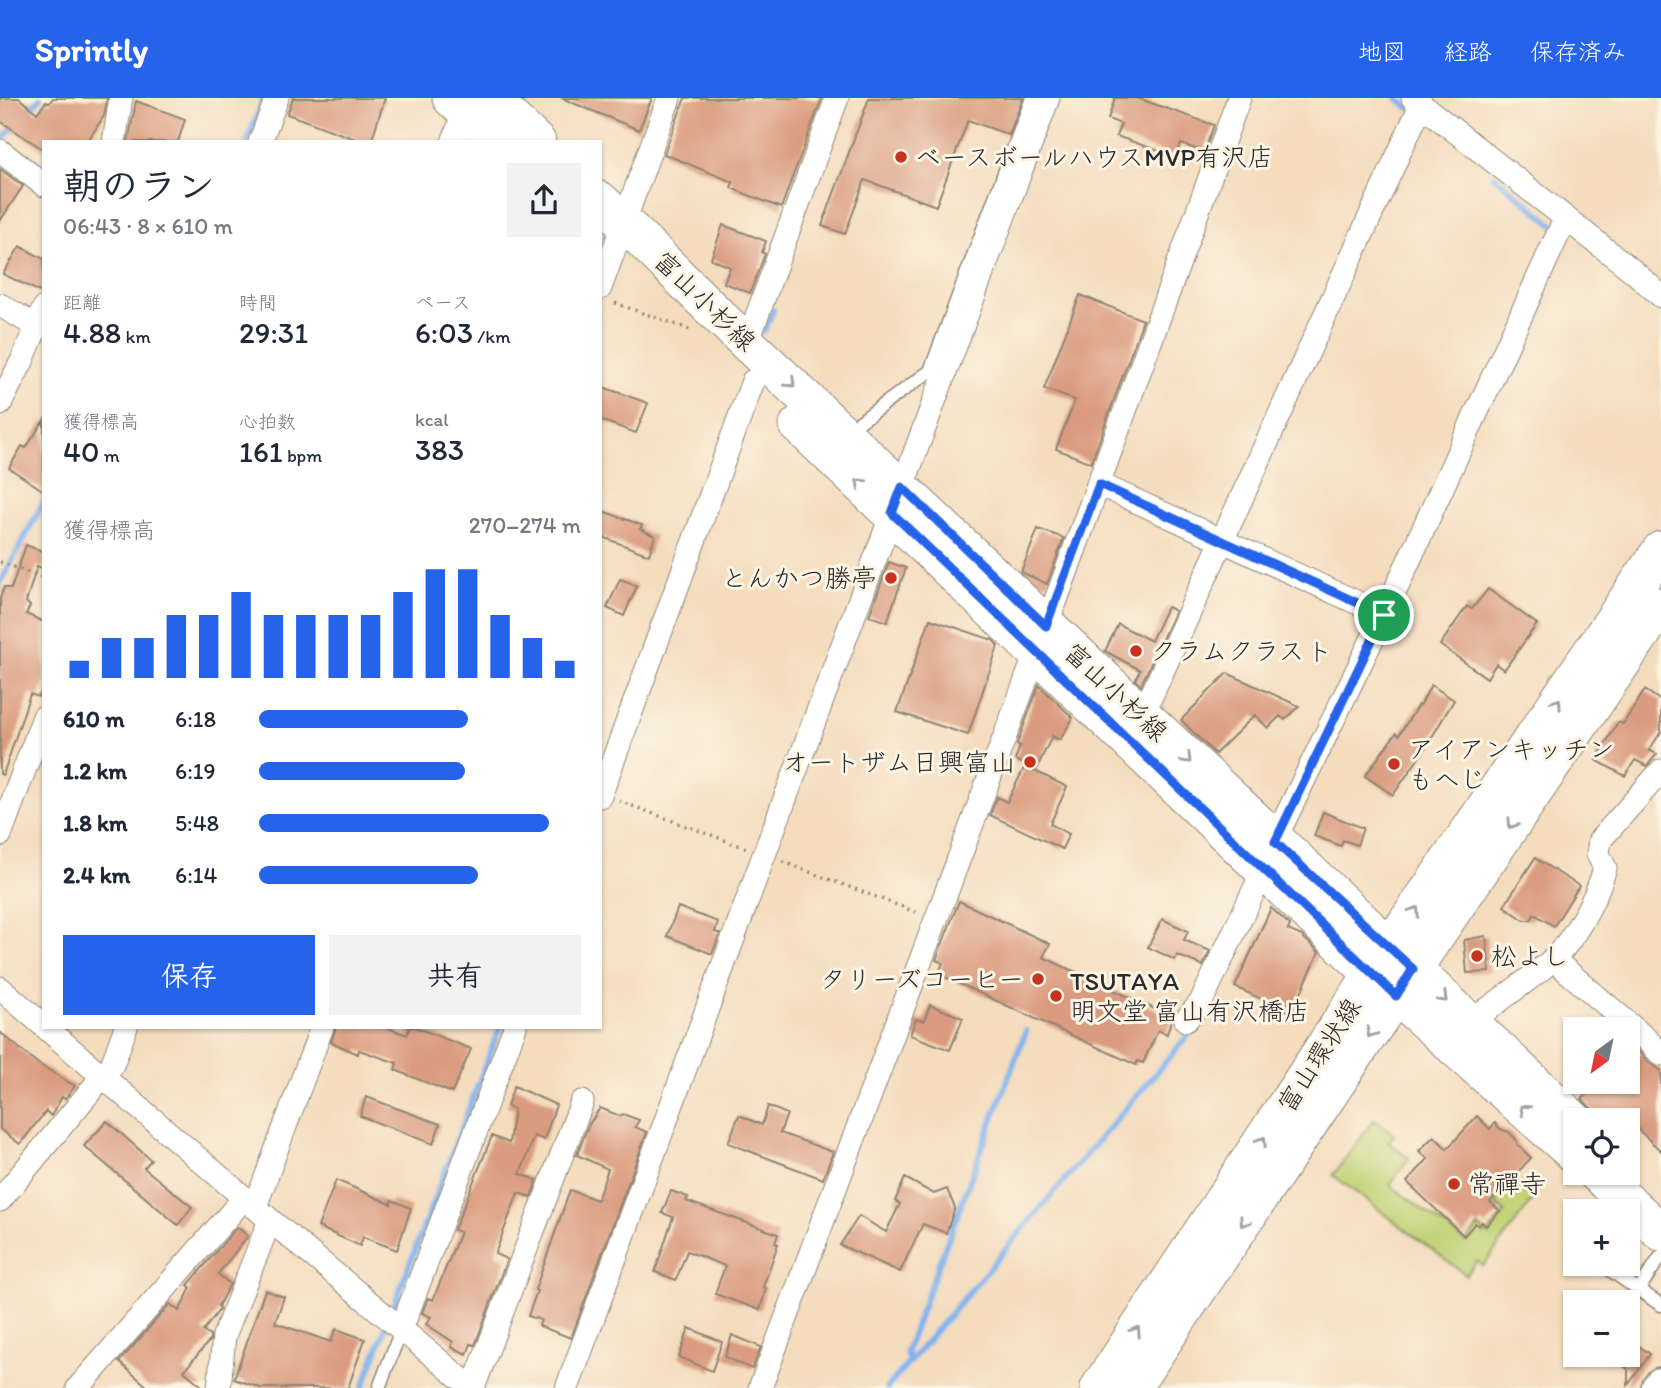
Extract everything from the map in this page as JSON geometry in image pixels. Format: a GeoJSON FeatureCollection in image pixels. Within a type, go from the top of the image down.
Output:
{"type":"FeatureCollection","features":[{"type":"Feature","properties":{"kind":"main road"},"geometry":{"type":"LineString","coordinates":[[466,110],[496,140]]}},
{"type":"Feature","properties":{"kind":"main road"},"geometry":{"type":"LineString","coordinates":[[466,110],[533,140]]}},
{"type":"Feature","properties":{"kind":"main road","name":"富山小杉線"},"geometry":{"type":"LineString","coordinates":[[610,226],[704,335],[752,382],[897,500]]}},
{"type":"Feature","properties":{"kind":"main road","name":"富山小杉線"},"geometry":{"type":"LineString","coordinates":[[610,226],[747,343],[897,500],[1393,972],[1563,1143]]}},
{"type":"Feature","properties":{"kind":"main road","name":"富山環状線"},"geometry":{"type":"LineString","coordinates":[[1132,1388],[1661,550]]}},
{"type":"Feature","properties":{"kind":"main road","name":"富山環状線"},"geometry":{"type":"LineString","coordinates":[[1099,1388],[1393,972],[1661,606]]}},
{"type":"Feature","properties":{"kind":"main road","name":"富山小杉線"},"geometry":{"type":"LineString","coordinates":[[1041,639],[1142,716],[1269,856]]}},
{"type":"Feature","properties":{"kind":"main road","name":"富山小杉線"},"geometry":{"type":"LineString","coordinates":[[1393,972],[1471,1025],[1563,1110]]}},
{"type":"Feature","properties":{"kind":"main road"},"geometry":{"type":"LineString","coordinates":[[1621,1192],[1661,1201]]}},
{"type":"Feature","properties":{"kind":"main road"},"geometry":{"type":"LineString","coordinates":[[1621,1192],[1661,1232]]}},
{"type":"Feature","properties":{"kind":"street"},"geometry":{"type":"LineString","coordinates":[[114,140],[121,98]]}},
{"type":"Feature","properties":{"kind":"street"},"geometry":{"type":"LineString","coordinates":[[261,140],[276,98]]}},
{"type":"Feature","properties":{"kind":"street"},"geometry":{"type":"LineString","coordinates":[[606,295],[610,226],[669,98]]}},
{"type":"Feature","properties":{"kind":"street"},"geometry":{"type":"LineString","coordinates":[[747,343],[837,98]]}},
{"type":"Feature","properties":{"kind":"street"},"geometry":{"type":"LineString","coordinates":[[567,1388],[897,500],[949,339],[1048,98]]}},
{"type":"Feature","properties":{"kind":"street"},"geometry":{"type":"LineString","coordinates":[[760,1388],[1099,484],[1239,98]]}},
{"type":"Feature","properties":{"kind":"street"},"geometry":{"type":"LineString","coordinates":[[1142,716],[1417,101],[1661,296]]}},
{"type":"Feature","properties":{"kind":"street"},"geometry":{"type":"LineString","coordinates":[[0,151],[42,183]]}},
{"type":"Feature","properties":{"kind":"street"},"geometry":{"type":"LineString","coordinates":[[1186,1020],[1201,1002],[1384,615],[1565,219]]}},
{"type":"Feature","properties":{"kind":"street"},"geometry":{"type":"LineString","coordinates":[[0,305],[40,317],[0,404]]}},
{"type":"Feature","properties":{"kind":"street"},"geometry":{"type":"LineString","coordinates":[[602,791],[752,382]]}},
{"type":"Feature","properties":{"kind":"street"},"geometry":{"type":"LineString","coordinates":[[1099,484],[1384,615]]}},
{"type":"Feature","properties":{"kind":"street"},"geometry":{"type":"LineString","coordinates":[[0,835],[42,722]]}},
{"type":"Feature","properties":{"kind":"street"},"geometry":{"type":"LineString","coordinates":[[1471,1025],[1481,1014],[1553,960],[1578,927],[1602,880],[1605,868],[1598,854],[1600,840],[1661,771]]}},
{"type":"Feature","properties":{"kind":"street"},"geometry":{"type":"LineString","coordinates":[[1553,960],[1646,1038],[1661,1054]]}},
{"type":"Feature","properties":{"kind":"street"},"geometry":{"type":"LineString","coordinates":[[4,1000],[42,1026]]}},
{"type":"Feature","properties":{"kind":"street"},"geometry":{"type":"LineString","coordinates":[[46,1029],[256,1209],[472,1388],[582,1102]]}},
{"type":"Feature","properties":{"kind":"street"},"geometry":{"type":"LineString","coordinates":[[0,1200],[112,1065],[124,1029]]}},
{"type":"Feature","properties":{"kind":"street"},"geometry":{"type":"LineString","coordinates":[[219,1388],[224,1336],[256,1209],[321,1029]]}},
{"type":"Feature","properties":{"kind":"street"},"geometry":{"type":"LineString","coordinates":[[401,1330],[514,1029]]}},
{"type":"Feature","properties":{"kind":"street"},"geometry":{"type":"LineString","coordinates":[[78,1388],[256,1209]]}},
{"type":"Feature","properties":{"kind":"lane"},"geometry":{"type":"LineString","coordinates":[[858,423],[929,371],[949,339],[1032,98]]}},
{"type":"Feature","properties":{"kind":"lane"},"geometry":{"type":"LineString","coordinates":[[1639,1289],[1661,1256]]}},
{"type":"Feature","properties":{"kind":"lane"},"geometry":{"type":"LineString","coordinates":[[1619,1276],[1661,1305]]}},
{"type":"Feature","properties":{"kind":"lane"},"geometry":{"type":"LineString","coordinates":[[379,1388],[401,1330]]}},
{"type":"Feature","properties":{"kind":"path"},"geometry":{"type":"LineString","coordinates":[[606,295],[704,335]]}},
{"type":"Feature","properties":{"kind":"path"},"geometry":{"type":"LineString","coordinates":[[0,562],[42,577]]}},
{"type":"Feature","properties":{"kind":"green space"},"geometry":{"type":"Polygon","coordinates":[[[1374,1120],[1394,1134],[1389,1142],[1409,1158],[1390,1185],[1466,1242],[1478,1227],[1488,1234],[1505,1212],[1495,1203],[1504,1190],[1512,1196],[1522,1183],[1537,1194],[1483,1266],[1477,1261],[1466,1275],[1333,1175],[1374,1120]]]}},
{"type":"Feature","properties":{"kind":"building"},"geometry":{"type":"Polygon","coordinates":[[[0,98],[19,98],[37,113],[53,98],[107,98],[104,116],[88,140],[42,140],[42,149],[0,121],[0,98]]]}},
{"type":"Feature","properties":{"kind":"building"},"geometry":{"type":"Polygon","coordinates":[[[293,98],[385,98],[372,140],[358,140],[287,114],[293,98]]]}},
{"type":"Feature","properties":{"kind":"building"},"geometry":{"type":"Polygon","coordinates":[[[561,98],[652,98],[639,130],[561,98]]]}},
{"type":"Feature","properties":{"kind":"building"},"geometry":{"type":"Polygon","coordinates":[[[685,98],[822,98],[781,208],[731,188],[733,182],[664,154],[685,98]]]}},
{"type":"Feature","properties":{"kind":"building","name":"ベースボールハウスMVP有沢店"},"geometry":{"type":"Polygon","coordinates":[[[869,98],[1023,98],[1009,135],[968,120],[936,206],[865,180],[845,234],[822,226],[869,98]]]}},
{"type":"Feature","properties":{"kind":"building"},"geometry":{"type":"Polygon","coordinates":[[[1115,98],[1137,98],[1214,125],[1204,152],[1181,144],[1176,157],[1116,136],[1121,124],[1108,119],[1115,98]]]}},
{"type":"Feature","properties":{"kind":"building"},"geometry":{"type":"Polygon","coordinates":[[[136,101],[185,119],[179,140],[128,140],[136,101]]]}},
{"type":"Feature","properties":{"kind":"building"},"geometry":{"type":"Polygon","coordinates":[[[0,169],[23,186],[0,221],[0,169]]]}},
{"type":"Feature","properties":{"kind":"building"},"geometry":{"type":"Polygon","coordinates":[[[723,225],[766,241],[762,252],[765,254],[750,293],[724,283],[730,267],[711,259],[723,225]]]}},
{"type":"Feature","properties":{"kind":"building"},"geometry":{"type":"Polygon","coordinates":[[[20,246],[42,258],[42,293],[3,274],[20,246]]]}},
{"type":"Feature","properties":{"kind":"building"},"geometry":{"type":"Polygon","coordinates":[[[1080,295],[1143,320],[1091,463],[1056,449],[1075,400],[1044,389],[1080,295]]]}},
{"type":"Feature","properties":{"kind":"building"},"geometry":{"type":"Polygon","coordinates":[[[602,387],[648,403],[636,433],[602,421],[602,387]]]}},
{"type":"Feature","properties":{"kind":"building"},"geometry":{"type":"Polygon","coordinates":[[[42,423],[42,490],[9,468],[22,446],[26,448],[42,423]]]}},
{"type":"Feature","properties":{"kind":"building"},"geometry":{"type":"Polygon","coordinates":[[[602,511],[642,525],[640,529],[655,536],[649,555],[602,537],[602,511]]]}},
{"type":"Feature","properties":{"kind":"building"},"geometry":{"type":"Polygon","coordinates":[[[1038,529],[1064,538],[1047,584],[1021,572],[1038,529]]]}},
{"type":"Feature","properties":{"kind":"building"},"geometry":{"type":"Polygon","coordinates":[[[26,545],[42,551],[42,568],[37,566],[26,602],[30,606],[26,614],[42,621],[42,689],[39,697],[30,694],[3,775],[0,774],[0,598],[4,587],[11,589],[26,545]]]}},
{"type":"Feature","properties":{"kind":"building"},"geometry":{"type":"Polygon","coordinates":[[[889,562],[906,568],[887,622],[869,616],[889,562]]]}},
{"type":"Feature","properties":{"kind":"building"},"geometry":{"type":"Polygon","coordinates":[[[620,579],[637,586],[624,616],[607,608],[620,579]]]}},
{"type":"Feature","properties":{"kind":"building"},"geometry":{"type":"Polygon","coordinates":[[[1488,589],[1537,624],[1504,670],[1496,664],[1487,678],[1440,645],[1467,606],[1472,609],[1488,589]]]}},
{"type":"Feature","properties":{"kind":"building","name":"クラムクラスト"},"geometry":{"type":"Polygon","coordinates":[[[1167,607],[1175,611],[1141,685],[1135,680],[1140,670],[1105,651],[1118,624],[1151,641],[1167,607]]]}},
{"type":"Feature","properties":{"kind":"building"},"geometry":{"type":"Polygon","coordinates":[[[930,619],[993,640],[998,646],[968,735],[897,712],[930,619]]]}},
{"type":"Feature","properties":{"kind":"building"},"geometry":{"type":"Polygon","coordinates":[[[1227,673],[1299,706],[1285,720],[1280,716],[1268,728],[1255,715],[1215,754],[1181,720],[1227,673]]]}},
{"type":"Feature","properties":{"kind":"building"},"geometry":{"type":"Polygon","coordinates":[[[1039,685],[1073,718],[1060,740],[1052,736],[1036,770],[1015,760],[1020,746],[1017,744],[1039,685]]]}},
{"type":"Feature","properties":{"kind":"building"},"geometry":{"type":"Polygon","coordinates":[[[1431,685],[1454,700],[1393,795],[1365,776],[1396,733],[1399,735],[1431,685]]]}},
{"type":"Feature","properties":{"kind":"building"},"geometry":{"type":"Polygon","coordinates":[[[1645,690],[1661,701],[1661,732],[1649,750],[1657,754],[1647,766],[1635,760],[1625,776],[1596,760],[1618,722],[1623,724],[1645,690]]]}},
{"type":"Feature","properties":{"kind":"building"},"geometry":{"type":"Polygon","coordinates":[[[1025,766],[1067,787],[1050,824],[1069,834],[1062,849],[990,815],[997,797],[1007,802],[1025,766]]]}},
{"type":"Feature","properties":{"kind":"building"},"geometry":{"type":"Polygon","coordinates":[[[1323,812],[1363,828],[1357,845],[1343,840],[1341,846],[1314,836],[1323,812]]]}},
{"type":"Feature","properties":{"kind":"building"},"geometry":{"type":"Polygon","coordinates":[[[1535,858],[1579,886],[1554,926],[1534,914],[1531,920],[1524,920],[1504,906],[1535,858]]]}},
{"type":"Feature","properties":{"kind":"building","name":"TSUTAYA 明文堂 富山有沢橋店"},"geometry":{"type":"Polygon","coordinates":[[[959,901],[1050,944],[1043,957],[1172,1017],[1167,1034],[1158,1030],[1143,1063],[1138,1061],[1136,1065],[938,974],[943,963],[936,960],[959,901]]]}},
{"type":"Feature","properties":{"kind":"building"},"geometry":{"type":"Polygon","coordinates":[[[678,907],[718,922],[715,932],[720,934],[712,954],[667,936],[678,907]]]}},
{"type":"Feature","properties":{"kind":"building"},"geometry":{"type":"Polygon","coordinates":[[[1271,908],[1290,925],[1288,930],[1302,936],[1319,952],[1292,1013],[1235,987],[1271,908]]]}},
{"type":"Feature","properties":{"kind":"building"},"geometry":{"type":"Polygon","coordinates":[[[1162,919],[1188,931],[1184,940],[1210,951],[1203,966],[1177,955],[1175,960],[1148,947],[1162,919]]]}},
{"type":"Feature","properties":{"kind":"building","name":"松よし"},"geometry":{"type":"Polygon","coordinates":[[[1486,936],[1490,972],[1467,973],[1464,940],[1486,936]]]}},
{"type":"Feature","properties":{"kind":"building"},"geometry":{"type":"Polygon","coordinates":[[[930,1005],[963,1018],[950,1050],[910,1035],[916,1019],[924,1021],[930,1005]]]}},
{"type":"Feature","properties":{"kind":"building"},"geometry":{"type":"Polygon","coordinates":[[[335,1029],[390,1029],[407,1035],[409,1029],[420,1029],[471,1049],[452,1093],[395,1070],[397,1063],[359,1050],[358,1054],[331,1042],[335,1029]]]}},
{"type":"Feature","properties":{"kind":"building"},"geometry":{"type":"Polygon","coordinates":[[[0,1032],[37,1063],[75,1086],[65,1099],[62,1097],[51,1116],[46,1111],[20,1144],[0,1129],[0,1032]]]}},
{"type":"Feature","properties":{"kind":"building"},"geometry":{"type":"Polygon","coordinates":[[[1640,1053],[1661,1070],[1661,1151],[1640,1131],[1640,1108],[1591,1108],[1582,1099],[1586,1094],[1640,1094],[1640,1053]]]}},
{"type":"Feature","properties":{"kind":"building"},"geometry":{"type":"Polygon","coordinates":[[[514,1086],[556,1105],[544,1140],[534,1136],[520,1174],[537,1180],[531,1197],[518,1193],[495,1254],[507,1259],[475,1345],[471,1344],[467,1354],[451,1347],[453,1342],[426,1324],[431,1317],[422,1313],[428,1298],[433,1300],[460,1232],[454,1230],[492,1136],[509,1143],[514,1109],[507,1106],[514,1086]]]}},
{"type":"Feature","properties":{"kind":"building"},"geometry":{"type":"Polygon","coordinates":[[[366,1097],[440,1124],[433,1144],[360,1116],[366,1097]]]}},
{"type":"Feature","properties":{"kind":"building"},"geometry":{"type":"Polygon","coordinates":[[[768,1106],[787,1114],[780,1133],[833,1152],[823,1179],[728,1143],[739,1115],[762,1125],[768,1106]]]}},
{"type":"Feature","properties":{"kind":"building"},"geometry":{"type":"Polygon","coordinates":[[[600,1108],[639,1120],[635,1127],[647,1132],[571,1338],[539,1326],[541,1320],[528,1316],[570,1190],[597,1200],[608,1169],[577,1155],[588,1126],[600,1108]]]}},
{"type":"Feature","properties":{"kind":"building","name":"常禪寺"},"geometry":{"type":"Polygon","coordinates":[[[1477,1116],[1490,1129],[1495,1123],[1500,1129],[1509,1132],[1531,1158],[1490,1202],[1500,1211],[1486,1226],[1482,1222],[1479,1226],[1475,1223],[1464,1236],[1407,1182],[1428,1159],[1419,1151],[1434,1136],[1447,1149],[1477,1116]]]}},
{"type":"Feature","properties":{"kind":"building"},"geometry":{"type":"Polygon","coordinates":[[[107,1121],[151,1160],[144,1168],[192,1207],[178,1225],[84,1146],[107,1121]]]}},
{"type":"Feature","properties":{"kind":"building"},"geometry":{"type":"Polygon","coordinates":[[[905,1178],[934,1194],[947,1189],[955,1208],[946,1233],[923,1224],[900,1272],[840,1245],[859,1216],[886,1232],[900,1204],[895,1201],[905,1178]]]}},
{"type":"Feature","properties":{"kind":"building"},"geometry":{"type":"Polygon","coordinates":[[[336,1180],[391,1204],[392,1200],[411,1208],[397,1250],[363,1237],[360,1246],[318,1227],[336,1180]]]}},
{"type":"Feature","properties":{"kind":"building"},"geometry":{"type":"Polygon","coordinates":[[[671,1191],[688,1197],[686,1201],[778,1234],[775,1243],[778,1244],[763,1287],[766,1288],[760,1310],[715,1294],[725,1266],[687,1251],[676,1280],[655,1272],[673,1217],[662,1213],[671,1191]]]}},
{"type":"Feature","properties":{"kind":"building"},"geometry":{"type":"Polygon","coordinates":[[[237,1227],[248,1236],[218,1274],[230,1284],[218,1306],[220,1309],[203,1331],[210,1336],[210,1340],[184,1371],[204,1388],[149,1388],[119,1362],[170,1304],[179,1311],[191,1288],[188,1285],[237,1227]]]}},
{"type":"Feature","properties":{"kind":"building"},"geometry":{"type":"Polygon","coordinates":[[[265,1290],[284,1297],[275,1323],[331,1342],[336,1329],[365,1339],[348,1388],[261,1388],[234,1379],[265,1290]]]}},
{"type":"Feature","properties":{"kind":"building"},"geometry":{"type":"Polygon","coordinates":[[[689,1328],[722,1342],[712,1371],[679,1357],[689,1328]]]}},
{"type":"Feature","properties":{"kind":"building"},"geometry":{"type":"Polygon","coordinates":[[[732,1335],[761,1347],[752,1369],[725,1357],[732,1335]]]}},
{"type":"Feature","properties":{"kind":"building"},"geometry":{"type":"Polygon","coordinates":[[[1640,1347],[1650,1354],[1628,1385],[1628,1369],[1625,1367],[1640,1367],[1640,1347]]]}},
{"type":"Feature","properties":{"kind":"waterway"},"geometry":{"type":"LineString","coordinates":[[27,112],[40,98]]}},
{"type":"Feature","properties":{"kind":"waterway"},"geometry":{"type":"LineString","coordinates":[[248,140],[264,98]]}},
{"type":"Feature","properties":{"kind":"waterway"},"geometry":{"type":"LineString","coordinates":[[1397,98],[1409,108]]}},
{"type":"Feature","properties":{"kind":"waterway"},"geometry":{"type":"LineString","coordinates":[[1,141],[17,123]]}},
{"type":"Feature","properties":{"kind":"waterway"},"geometry":{"type":"LineString","coordinates":[[1494,176],[1556,227]]}},
{"type":"Feature","properties":{"kind":"waterway"},"geometry":{"type":"LineString","coordinates":[[764,331],[773,310]]}},
{"type":"Feature","properties":{"kind":"waterway"},"geometry":{"type":"LineString","coordinates":[[0,584],[42,505]]}},
{"type":"Feature","properties":{"kind":"waterway"},"geometry":{"type":"LineString","coordinates":[[887,1388],[1209,1011],[1212,1003]]}},
{"type":"Feature","properties":{"kind":"waterway"},"geometry":{"type":"LineString","coordinates":[[391,1313],[499,1029]]}},
{"type":"Feature","properties":{"kind":"waterway"},"geometry":{"type":"LineString","coordinates":[[909,1362],[906,1351],[1026,1031]]}},
{"type":"Feature","properties":{"kind":"waterway"},"geometry":{"type":"LineString","coordinates":[[363,1388],[387,1324]]}},
{"type":"Feature","properties":{"kind":"place","name":"ベースボールハウスMVP有沢店"},"geometry":{"type":"Point","coordinates":[901,157]}},
{"type":"Feature","properties":{"kind":"place","name":"とんかつ勝亭"},"geometry":{"type":"Point","coordinates":[891,578]}},
{"type":"Feature","properties":{"kind":"place","name":"クラムクラスト"},"geometry":{"type":"Point","coordinates":[1136,651]}},
{"type":"Feature","properties":{"kind":"place","name":"オートザム日興富山"},"geometry":{"type":"Point","coordinates":[1030,762]}},
{"type":"Feature","properties":{"kind":"place","name":"アイアンキッチン もへじ"},"geometry":{"type":"Point","coordinates":[1394,764]}},
{"type":"Feature","properties":{"kind":"place","name":"松よし"},"geometry":{"type":"Point","coordinates":[1477,956]}},
{"type":"Feature","properties":{"kind":"place","name":"タリーズコーヒー"},"geometry":{"type":"Point","coordinates":[1038,979]}},
{"type":"Feature","properties":{"kind":"place","name":"TSUTAYA 明文堂 富山有沢橋店"},"geometry":{"type":"Point","coordinates":[1056,996]}},
{"type":"Feature","properties":{"kind":"place","name":"常禪寺"},"geometry":{"type":"Point","coordinates":[1454,1184]}},
{"type":"Feature","properties":{"kind":"route"},"geometry":{"type":"LineString","coordinates":[[1099,484],[1384,615],[1275,842],[1413,969],[1396,996],[892,513],[902,487],[1046,626],[1099,484]]}}]}
